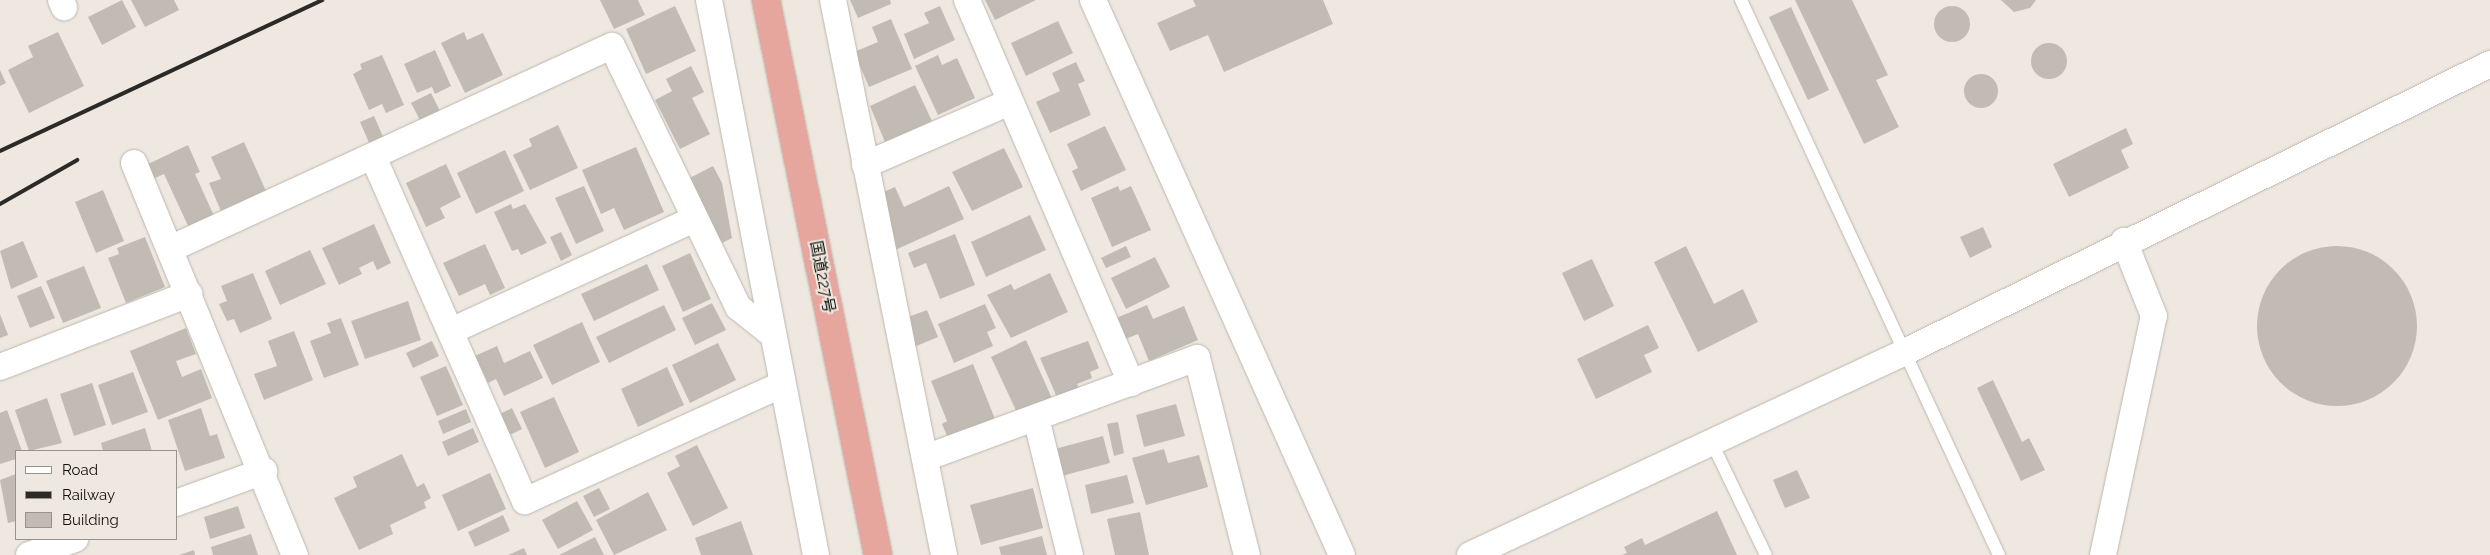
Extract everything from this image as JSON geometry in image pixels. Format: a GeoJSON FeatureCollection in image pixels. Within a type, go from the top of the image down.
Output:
{"type":"FeatureCollection","features":[{"type":"Feature","properties":{"kind":"highway","name":"国道227号"},"geometry":{"type":"LineString","coordinates":[[766,0],[878,555]]}},
{"type":"Feature","properties":{"kind":"street"},"geometry":{"type":"LineString","coordinates":[[709,0],[781,386],[816,555]]}},
{"type":"Feature","properties":{"kind":"street"},"geometry":{"type":"LineString","coordinates":[[833,0],[944,555]]}},
{"type":"Feature","properties":{"kind":"street"},"geometry":{"type":"LineString","coordinates":[[967,0],[1131,383]]}},
{"type":"Feature","properties":{"kind":"street"},"geometry":{"type":"LineString","coordinates":[[1092,0],[1342,555]]}},
{"type":"Feature","properties":{"kind":"street"},"geometry":{"type":"LineString","coordinates":[[170,250],[374,159],[612,46],[738,307],[772,334]]}},
{"type":"Feature","properties":{"kind":"street"},"geometry":{"type":"LineString","coordinates":[[1470,555],[1508,548],[1712,443],[1907,351],[2124,241],[2490,64]]}},
{"type":"Feature","properties":{"kind":"street"},"geometry":{"type":"LineString","coordinates":[[865,164],[1010,102]]}},
{"type":"Feature","properties":{"kind":"street"},"geometry":{"type":"LineString","coordinates":[[374,159],[525,501],[781,386]]}},
{"type":"Feature","properties":{"kind":"street"},"geometry":{"type":"LineString","coordinates":[[134,163],[264,472],[295,555]]}},
{"type":"Feature","properties":{"kind":"street"},"geometry":{"type":"LineString","coordinates":[[451,331],[694,218]]}},
{"type":"Feature","properties":{"kind":"street"},"geometry":{"type":"LineString","coordinates":[[2103,555],[2154,316],[2124,241]]}},
{"type":"Feature","properties":{"kind":"street"},"geometry":{"type":"LineString","coordinates":[[0,367],[189,294]]}},
{"type":"Feature","properties":{"kind":"street"},"geometry":{"type":"LineString","coordinates":[[925,458],[1196,358],[1246,555]]}},
{"type":"Feature","properties":{"kind":"street"},"geometry":{"type":"LineString","coordinates":[[1036,418],[1070,555]]}},
{"type":"Feature","properties":{"kind":"street"},"geometry":{"type":"LineString","coordinates":[[178,502],[264,472]]}},
{"type":"Feature","properties":{"kind":"street"},"geometry":{"type":"LineString","coordinates":[[29,555],[72,540]]}},
{"type":"Feature","properties":{"kind":"lane"},"geometry":{"type":"LineString","coordinates":[[1741,0],[1907,351],[1998,555]]}},
{"type":"Feature","properties":{"kind":"lane"},"geometry":{"type":"LineString","coordinates":[[1712,443],[1766,555]]}},
{"type":"Feature","properties":{"kind":"building"},"geometry":{"type":"Polygon","coordinates":[[[122,0],[136,27],[102,45],[88,17],[122,0]]]}},
{"type":"Feature","properties":{"kind":"building"},"geometry":{"type":"Polygon","coordinates":[[[131,0],[174,0],[179,10],[145,27],[131,0]]]}},
{"type":"Feature","properties":{"kind":"building"},"geometry":{"type":"Polygon","coordinates":[[[600,0],[638,0],[645,15],[614,29],[600,0]]]}},
{"type":"Feature","properties":{"kind":"building"},"geometry":{"type":"Polygon","coordinates":[[[850,0],[890,0],[891,4],[858,18],[850,0]]]}},
{"type":"Feature","properties":{"kind":"building"},"geometry":{"type":"Polygon","coordinates":[[[985,0],[1036,0],[995,20],[985,0]]]}},
{"type":"Feature","properties":{"kind":"building"},"geometry":{"type":"Polygon","coordinates":[[[1193,0],[1323,0],[1333,24],[1224,72],[1208,35],[1170,51],[1157,23],[1196,6],[1193,0]]]}},
{"type":"Feature","properties":{"kind":"building"},"geometry":{"type":"Polygon","coordinates":[[[1795,0],[1852,0],[1888,75],[1876,80],[1899,127],[1864,144],[1795,0]]]}},
{"type":"Feature","properties":{"kind":"building"},"geometry":{"type":"Polygon","coordinates":[[[2001,0],[2036,0],[2030,8],[2014,12],[2001,0]]]}},
{"type":"Feature","properties":{"kind":"building"},"geometry":{"type":"Polygon","coordinates":[[[675,6],[696,51],[646,74],[626,29],[675,6]]]}},
{"type":"Feature","properties":{"kind":"building"},"geometry":{"type":"Polygon","coordinates":[[[940,6],[955,40],[914,59],[904,34],[929,23],[924,13],[940,6]]]}},
{"type":"Feature","properties":{"kind":"building"},"geometry":{"type":"Polygon","coordinates":[[[1952,6],[1965,11],[1970,24],[1965,37],[1952,42],[1939,37],[1934,24],[1939,11],[1952,6]]]}},
{"type":"Feature","properties":{"kind":"building"},"geometry":{"type":"Polygon","coordinates":[[[1791,7],[1829,90],[1808,100],[1769,17],[1791,7]]]}},
{"type":"Feature","properties":{"kind":"building"},"geometry":{"type":"Polygon","coordinates":[[[891,19],[912,69],[869,87],[854,52],[878,42],[872,27],[891,19]]]}},
{"type":"Feature","properties":{"kind":"building"},"geometry":{"type":"Polygon","coordinates":[[[1058,21],[1073,53],[1026,76],[1011,43],[1058,21]]]}},
{"type":"Feature","properties":{"kind":"building"},"geometry":{"type":"Polygon","coordinates":[[[58,32],[84,86],[29,113],[8,70],[33,57],[28,46],[58,32]]]}},
{"type":"Feature","properties":{"kind":"building"},"geometry":{"type":"Polygon","coordinates":[[[464,32],[467,40],[483,33],[503,75],[465,93],[441,43],[464,32]]]}},
{"type":"Feature","properties":{"kind":"building"},"geometry":{"type":"Polygon","coordinates":[[[2049,43],[2062,48],[2067,61],[2062,74],[2049,79],[2036,74],[2031,61],[2036,48],[2049,43]]]}},
{"type":"Feature","properties":{"kind":"building"},"geometry":{"type":"Polygon","coordinates":[[[435,50],[451,86],[435,94],[432,87],[417,93],[404,64],[435,50]]]}},
{"type":"Feature","properties":{"kind":"building"},"geometry":{"type":"Polygon","coordinates":[[[382,55],[404,105],[386,113],[382,104],[369,110],[353,74],[362,69],[360,64],[382,55]]]}},
{"type":"Feature","properties":{"kind":"building"},"geometry":{"type":"Polygon","coordinates":[[[938,55],[942,65],[957,58],[975,98],[938,115],[915,66],[938,55]]]}},
{"type":"Feature","properties":{"kind":"building"},"geometry":{"type":"Polygon","coordinates":[[[1076,62],[1085,81],[1078,84],[1091,115],[1050,133],[1036,102],[1060,91],[1052,73],[1076,62]]]}},
{"type":"Feature","properties":{"kind":"building"},"geometry":{"type":"Polygon","coordinates":[[[691,66],[704,92],[692,98],[710,134],[680,149],[655,100],[672,91],[666,79],[691,66]]]}},
{"type":"Feature","properties":{"kind":"building"},"geometry":{"type":"Polygon","coordinates":[[[0,70],[6,83],[0,86],[0,70]]]}},
{"type":"Feature","properties":{"kind":"building"},"geometry":{"type":"Polygon","coordinates":[[[1981,74],[1988,75],[1993,79],[1997,84],[1997,98],[1993,103],[1988,107],[1981,108],[1974,107],[1969,103],[1965,98],[1964,91],[1965,84],[1969,79],[1974,75],[1981,74]]]}},
{"type":"Feature","properties":{"kind":"building"},"geometry":{"type":"Polygon","coordinates":[[[915,85],[932,121],[885,142],[870,106],[915,85]]]}},
{"type":"Feature","properties":{"kind":"building"},"geometry":{"type":"Polygon","coordinates":[[[431,93],[441,113],[421,122],[411,103],[431,93]]]}},
{"type":"Feature","properties":{"kind":"building"},"geometry":{"type":"Polygon","coordinates":[[[374,116],[384,139],[370,145],[360,122],[374,116]]]}},
{"type":"Feature","properties":{"kind":"building"},"geometry":{"type":"Polygon","coordinates":[[[558,125],[578,168],[530,190],[513,155],[532,146],[529,139],[558,125]]]}},
{"type":"Feature","properties":{"kind":"building"},"geometry":{"type":"Polygon","coordinates":[[[1105,126],[1126,170],[1081,191],[1072,171],[1078,168],[1067,144],[1105,126]]]}},
{"type":"Feature","properties":{"kind":"building"},"geometry":{"type":"Polygon","coordinates":[[[2126,128],[2133,144],[2121,150],[2129,168],[2069,197],[2053,164],[2126,128]]]}},
{"type":"Feature","properties":{"kind":"building"},"geometry":{"type":"Polygon","coordinates":[[[244,142],[266,191],[221,211],[209,183],[221,179],[211,157],[244,142]]]}},
{"type":"Feature","properties":{"kind":"building"},"geometry":{"type":"Polygon","coordinates":[[[188,145],[200,172],[195,174],[215,218],[190,230],[164,174],[153,179],[146,165],[188,145]]]}},
{"type":"Feature","properties":{"kind":"building"},"geometry":{"type":"Polygon","coordinates":[[[636,147],[664,212],[624,230],[614,208],[601,214],[582,170],[636,147]]]}},
{"type":"Feature","properties":{"kind":"building"},"geometry":{"type":"Polygon","coordinates":[[[1004,148],[1023,187],[972,211],[952,172],[1004,148]]]}},
{"type":"Feature","properties":{"kind":"building"},"geometry":{"type":"Polygon","coordinates":[[[505,150],[524,191],[476,214],[457,173],[505,150]]]}},
{"type":"Feature","properties":{"kind":"building"},"geometry":{"type":"Polygon","coordinates":[[[446,164],[461,197],[440,208],[445,218],[426,227],[406,183],[446,164]]]}},
{"type":"Feature","properties":{"kind":"building"},"geometry":{"type":"Polygon","coordinates":[[[713,166],[722,183],[732,238],[720,244],[686,180],[713,166]]]}},
{"type":"Feature","properties":{"kind":"building"},"geometry":{"type":"Polygon","coordinates":[[[584,186],[604,231],[576,244],[555,198],[584,186]]]}},
{"type":"Feature","properties":{"kind":"building"},"geometry":{"type":"Polygon","coordinates":[[[949,186],[964,219],[895,250],[881,193],[895,187],[904,207],[949,186]]]}},
{"type":"Feature","properties":{"kind":"building"},"geometry":{"type":"Polygon","coordinates":[[[1118,186],[1120,191],[1131,186],[1151,230],[1112,247],[1091,198],[1118,186]]]}},
{"type":"Feature","properties":{"kind":"building"},"geometry":{"type":"Polygon","coordinates":[[[103,190],[124,241],[96,253],[75,202],[103,190]]]}},
{"type":"Feature","properties":{"kind":"building"},"geometry":{"type":"Polygon","coordinates":[[[511,204],[513,209],[525,204],[547,243],[521,255],[518,249],[512,251],[494,212],[511,204]]]}},
{"type":"Feature","properties":{"kind":"building"},"geometry":{"type":"Polygon","coordinates":[[[1030,215],[1046,250],[986,277],[971,242],[1030,215]]]}},
{"type":"Feature","properties":{"kind":"building"},"geometry":{"type":"Polygon","coordinates":[[[374,224],[391,263],[377,270],[373,261],[359,268],[362,274],[339,285],[322,248],[374,224]]]}},
{"type":"Feature","properties":{"kind":"building"},"geometry":{"type":"Polygon","coordinates":[[[1983,227],[1992,247],[1970,258],[1960,237],[1983,227]]]}},
{"type":"Feature","properties":{"kind":"building"},"geometry":{"type":"Polygon","coordinates":[[[561,232],[572,255],[561,261],[550,237],[561,232]]]}},
{"type":"Feature","properties":{"kind":"building"},"geometry":{"type":"Polygon","coordinates":[[[955,234],[975,285],[940,299],[926,263],[914,268],[908,253],[955,234]]]}},
{"type":"Feature","properties":{"kind":"building"},"geometry":{"type":"Polygon","coordinates":[[[145,237],[165,287],[126,303],[108,258],[119,254],[117,248],[145,237]]]}},
{"type":"Feature","properties":{"kind":"building"},"geometry":{"type":"Polygon","coordinates":[[[23,241],[38,277],[11,289],[0,251],[23,241]]]}},
{"type":"Feature","properties":{"kind":"building"},"geometry":{"type":"Polygon","coordinates":[[[485,244],[505,288],[490,295],[485,284],[459,296],[443,263],[485,244]]]}},
{"type":"Feature","properties":{"kind":"building"},"geometry":{"type":"Polygon","coordinates":[[[1126,246],[1131,257],[1106,268],[1101,258],[1126,246]]]}},
{"type":"Feature","properties":{"kind":"building"},"geometry":{"type":"Polygon","coordinates":[[[1686,246],[1714,304],[1743,289],[1758,322],[1698,352],[1654,262],[1686,246]]]}},
{"type":"Feature","properties":{"kind":"building"},"geometry":{"type":"Polygon","coordinates":[[[2337,246],[2367,252],[2388,264],[2399,275],[2411,296],[2417,326],[2411,356],[2399,377],[2388,388],[2367,400],[2337,406],[2307,400],[2286,388],[2275,377],[2263,356],[2257,326],[2263,296],[2275,275],[2286,264],[2307,252],[2337,246]]]}},
{"type":"Feature","properties":{"kind":"building"},"geometry":{"type":"Polygon","coordinates":[[[310,250],[326,284],[280,305],[265,271],[310,250]]]}},
{"type":"Feature","properties":{"kind":"building"},"geometry":{"type":"Polygon","coordinates":[[[690,253],[711,299],[683,312],[662,266],[690,253]]]}},
{"type":"Feature","properties":{"kind":"building"},"geometry":{"type":"Polygon","coordinates":[[[1155,257],[1170,287],[1126,309],[1111,278],[1155,257]]]}},
{"type":"Feature","properties":{"kind":"building"},"geometry":{"type":"Polygon","coordinates":[[[1592,259],[1614,306],[1584,321],[1562,273],[1592,259]]]}},
{"type":"Feature","properties":{"kind":"building"},"geometry":{"type":"Polygon","coordinates":[[[647,264],[659,290],[594,321],[581,294],[647,264]]]}},
{"type":"Feature","properties":{"kind":"building"},"geometry":{"type":"Polygon","coordinates":[[[84,266],[101,308],[63,323],[46,281],[84,266]]]}},
{"type":"Feature","properties":{"kind":"building"},"geometry":{"type":"Polygon","coordinates":[[[253,273],[272,319],[240,333],[234,319],[227,321],[219,304],[227,301],[221,286],[253,273]]]}},
{"type":"Feature","properties":{"kind":"building"},"geometry":{"type":"Polygon","coordinates":[[[1050,273],[1068,312],[1011,338],[987,295],[1011,284],[1014,290],[1050,273]]]}},
{"type":"Feature","properties":{"kind":"building"},"geometry":{"type":"Polygon","coordinates":[[[41,286],[55,318],[30,328],[17,296],[41,286]]]}},
{"type":"Feature","properties":{"kind":"building"},"geometry":{"type":"Polygon","coordinates":[[[408,301],[421,340],[365,359],[351,321],[408,301]]]}},
{"type":"Feature","properties":{"kind":"building"},"geometry":{"type":"Polygon","coordinates":[[[712,303],[726,330],[695,345],[682,318],[712,303]]]}},
{"type":"Feature","properties":{"kind":"building"},"geometry":{"type":"Polygon","coordinates":[[[985,304],[996,328],[987,332],[993,346],[954,363],[938,324],[985,304]]]}},
{"type":"Feature","properties":{"kind":"building"},"geometry":{"type":"Polygon","coordinates":[[[664,305],[676,330],[609,363],[596,337],[664,305]]]}},
{"type":"Feature","properties":{"kind":"building"},"geometry":{"type":"Polygon","coordinates":[[[1147,305],[1153,319],[1184,306],[1198,340],[1149,361],[1138,334],[1123,340],[1114,319],[1147,305]]]}},
{"type":"Feature","properties":{"kind":"building"},"geometry":{"type":"Polygon","coordinates":[[[927,310],[938,337],[914,347],[903,319],[927,310]]]}},
{"type":"Feature","properties":{"kind":"building"},"geometry":{"type":"Polygon","coordinates":[[[0,314],[8,335],[0,338],[0,314]]]}},
{"type":"Feature","properties":{"kind":"building"},"geometry":{"type":"Polygon","coordinates":[[[341,318],[359,365],[324,378],[310,341],[331,333],[327,323],[341,318]]]}},
{"type":"Feature","properties":{"kind":"building"},"geometry":{"type":"Polygon","coordinates":[[[582,322],[600,362],[552,385],[533,345],[582,322]]]}},
{"type":"Feature","properties":{"kind":"building"},"geometry":{"type":"Polygon","coordinates":[[[1648,325],[1659,348],[1644,355],[1652,372],[1596,399],[1577,359],[1648,325]]]}},
{"type":"Feature","properties":{"kind":"building"},"geometry":{"type":"Polygon","coordinates":[[[186,328],[196,354],[176,361],[182,377],[201,369],[212,398],[158,420],[130,351],[186,328]]]}},
{"type":"Feature","properties":{"kind":"building"},"geometry":{"type":"Polygon","coordinates":[[[294,331],[313,380],[264,400],[254,374],[277,366],[268,341],[294,331]]]}},
{"type":"Feature","properties":{"kind":"building"},"geometry":{"type":"Polygon","coordinates":[[[1026,340],[1054,403],[1020,419],[991,357],[1026,340]]]}},
{"type":"Feature","properties":{"kind":"building"},"geometry":{"type":"Polygon","coordinates":[[[432,341],[439,356],[413,368],[406,353],[432,341]]]}},
{"type":"Feature","properties":{"kind":"building"},"geometry":{"type":"Polygon","coordinates":[[[1088,341],[1099,368],[1090,372],[1092,378],[1077,384],[1081,392],[1059,402],[1040,358],[1088,341]]]}},
{"type":"Feature","properties":{"kind":"building"},"geometry":{"type":"Polygon","coordinates":[[[718,343],[736,380],[690,403],[672,365],[718,343]]]}},
{"type":"Feature","properties":{"kind":"building"},"geometry":{"type":"Polygon","coordinates":[[[497,346],[504,363],[530,351],[543,378],[504,396],[496,379],[488,383],[475,356],[497,346]]]}},
{"type":"Feature","properties":{"kind":"building"},"geometry":{"type":"Polygon","coordinates":[[[973,364],[995,419],[948,438],[942,424],[947,421],[931,381],[973,364]]]}},
{"type":"Feature","properties":{"kind":"building"},"geometry":{"type":"Polygon","coordinates":[[[446,366],[463,405],[437,416],[420,377],[446,366]]]}},
{"type":"Feature","properties":{"kind":"building"},"geometry":{"type":"Polygon","coordinates":[[[667,367],[684,405],[638,427],[621,389],[667,367]]]}},
{"type":"Feature","properties":{"kind":"building"},"geometry":{"type":"Polygon","coordinates":[[[133,372],[148,412],[112,425],[98,385],[133,372]]]}},
{"type":"Feature","properties":{"kind":"building"},"geometry":{"type":"Polygon","coordinates":[[[1993,380],[2022,442],[2029,438],[2045,470],[2021,481],[1977,388],[1993,380]]]}},
{"type":"Feature","properties":{"kind":"building"},"geometry":{"type":"Polygon","coordinates":[[[92,383],[106,425],[74,436],[60,394],[92,383]]]}},
{"type":"Feature","properties":{"kind":"building"},"geometry":{"type":"Polygon","coordinates":[[[554,397],[579,452],[545,468],[520,412],[554,397]]]}},
{"type":"Feature","properties":{"kind":"building"},"geometry":{"type":"Polygon","coordinates":[[[47,398],[62,443],[29,450],[15,410],[47,398]]]}},
{"type":"Feature","properties":{"kind":"building"},"geometry":{"type":"Polygon","coordinates":[[[1176,404],[1185,436],[1144,447],[1136,415],[1176,404]]]}},
{"type":"Feature","properties":{"kind":"building"},"geometry":{"type":"Polygon","coordinates":[[[201,408],[210,436],[217,434],[225,458],[185,471],[168,420],[201,408]]]}},
{"type":"Feature","properties":{"kind":"building"},"geometry":{"type":"Polygon","coordinates":[[[512,408],[522,429],[510,435],[500,414],[512,408]]]}},
{"type":"Feature","properties":{"kind":"building"},"geometry":{"type":"Polygon","coordinates":[[[466,409],[471,422],[443,434],[438,421],[466,409]]]}},
{"type":"Feature","properties":{"kind":"building"},"geometry":{"type":"Polygon","coordinates":[[[7,410],[22,450],[15,450],[15,459],[0,464],[0,413],[7,410]]]}},
{"type":"Feature","properties":{"kind":"building"},"geometry":{"type":"Polygon","coordinates":[[[1118,422],[1124,453],[1114,456],[1107,424],[1118,422]]]}},
{"type":"Feature","properties":{"kind":"building"},"geometry":{"type":"Polygon","coordinates":[[[145,428],[152,450],[103,450],[101,443],[145,428]]]}},
{"type":"Feature","properties":{"kind":"building"},"geometry":{"type":"Polygon","coordinates":[[[473,428],[479,442],[448,456],[442,442],[473,428]]]}},
{"type":"Feature","properties":{"kind":"building"},"geometry":{"type":"Polygon","coordinates":[[[1103,436],[1110,463],[1058,477],[1051,450],[1103,436]]]}},
{"type":"Feature","properties":{"kind":"building"},"geometry":{"type":"Polygon","coordinates":[[[697,445],[728,508],[693,526],[667,473],[680,466],[675,456],[697,445]]]}},
{"type":"Feature","properties":{"kind":"building"},"geometry":{"type":"Polygon","coordinates":[[[1164,449],[1168,463],[1199,455],[1208,487],[1146,505],[1132,458],[1164,449]]]}},
{"type":"Feature","properties":{"kind":"building"},"geometry":{"type":"Polygon","coordinates":[[[402,454],[417,487],[424,483],[431,498],[424,502],[426,508],[390,525],[393,534],[359,550],[334,498],[357,487],[353,477],[402,454]]]}},
{"type":"Feature","properties":{"kind":"building"},"geometry":{"type":"Polygon","coordinates":[[[1797,470],[1810,498],[1785,508],[1773,480],[1797,470]]]}},
{"type":"Feature","properties":{"kind":"building"},"geometry":{"type":"Polygon","coordinates":[[[490,473],[506,509],[458,531],[442,495],[490,473]]]}},
{"type":"Feature","properties":{"kind":"building"},"geometry":{"type":"Polygon","coordinates":[[[15,474],[15,521],[8,523],[0,480],[15,474]]]}},
{"type":"Feature","properties":{"kind":"building"},"geometry":{"type":"Polygon","coordinates":[[[1127,475],[1134,503],[1091,514],[1085,485],[1127,475]]]}},
{"type":"Feature","properties":{"kind":"building"},"geometry":{"type":"Polygon","coordinates":[[[599,488],[610,509],[594,517],[583,496],[599,488]]]}},
{"type":"Feature","properties":{"kind":"building"},"geometry":{"type":"Polygon","coordinates":[[[1033,488],[1043,528],[981,545],[970,505],[1033,488]]]}},
{"type":"Feature","properties":{"kind":"building"},"geometry":{"type":"Polygon","coordinates":[[[648,492],[667,530],[614,555],[596,520],[648,492]]]}},
{"type":"Feature","properties":{"kind":"building"},"geometry":{"type":"Polygon","coordinates":[[[577,501],[593,530],[558,549],[542,520],[577,501]]]}},
{"type":"Feature","properties":{"kind":"building"},"geometry":{"type":"Polygon","coordinates":[[[238,506],[245,528],[210,539],[204,517],[238,506]]]}},
{"type":"Feature","properties":{"kind":"building"},"geometry":{"type":"Polygon","coordinates":[[[1717,511],[1737,555],[1622,555],[1627,553],[1624,547],[1642,538],[1645,545],[1717,511]]]}},
{"type":"Feature","properties":{"kind":"building"},"geometry":{"type":"Polygon","coordinates":[[[1140,512],[1149,555],[1115,555],[1107,519],[1140,512]]]}},
{"type":"Feature","properties":{"kind":"building"},"geometry":{"type":"Polygon","coordinates":[[[503,515],[510,531],[475,547],[468,532],[503,515]]]}},
{"type":"Feature","properties":{"kind":"building"},"geometry":{"type":"Polygon","coordinates":[[[741,521],[753,555],[701,555],[695,538],[741,521]]]}},
{"type":"Feature","properties":{"kind":"building"},"geometry":{"type":"Polygon","coordinates":[[[251,534],[258,555],[213,555],[211,547],[251,534]]]}},
{"type":"Feature","properties":{"kind":"building"},"geometry":{"type":"Polygon","coordinates":[[[1042,536],[1047,555],[1001,555],[999,547],[1042,536]]]}},
{"type":"Feature","properties":{"kind":"building"},"geometry":{"type":"Polygon","coordinates":[[[595,537],[604,555],[559,555],[595,537]]]}},
{"type":"Feature","properties":{"kind":"building"},"geometry":{"type":"Polygon","coordinates":[[[524,548],[527,555],[508,555],[524,548]]]}},
{"type":"Feature","properties":{"kind":"building"},"geometry":{"type":"Polygon","coordinates":[[[194,550],[195,555],[179,555],[194,550]]]}},
{"type":"Feature","properties":{"kind":"railway"},"geometry":{"type":"LineString","coordinates":[[0,151],[322,0]]}},
{"type":"Feature","properties":{"kind":"railway"},"geometry":{"type":"LineString","coordinates":[[0,204],[77,160]]}}]}
